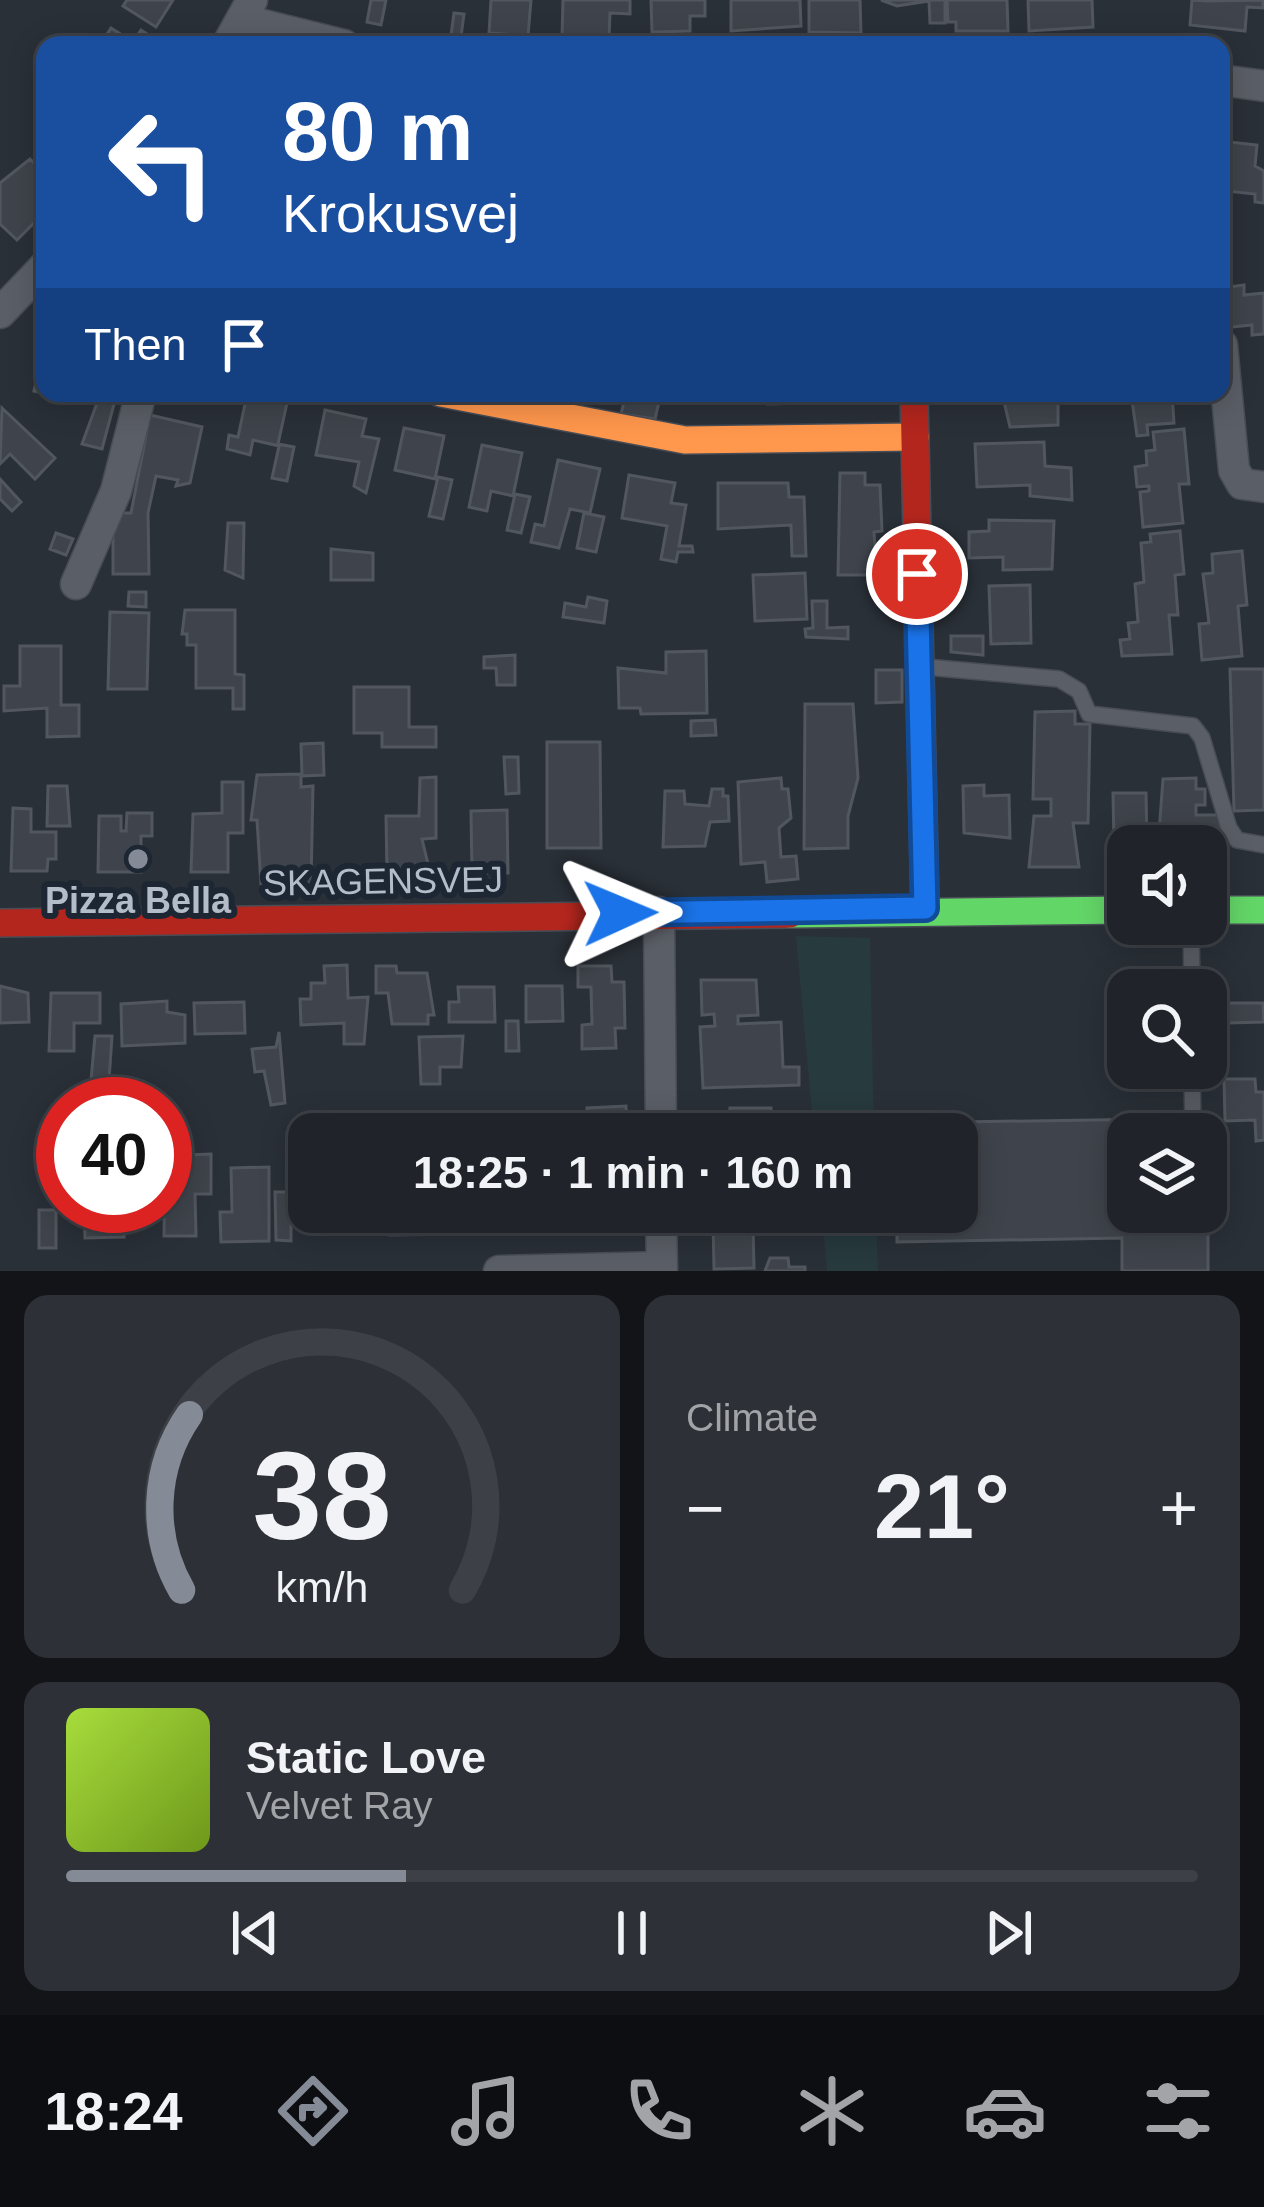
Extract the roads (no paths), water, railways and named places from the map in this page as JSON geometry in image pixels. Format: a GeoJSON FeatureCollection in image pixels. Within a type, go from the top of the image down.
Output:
{"type":"FeatureCollection","features":[{"type":"Feature","properties":{"kind":"street"},"geometry":{"type":"LineString","coordinates":[[240,22],[303,36]]}},
{"type":"Feature","properties":{"kind":"street"},"geometry":{"type":"LineString","coordinates":[[1230,81],[1264,86]]}},
{"type":"Feature","properties":{"kind":"street"},"geometry":{"type":"LineString","coordinates":[[0,313],[36,279]]}},
{"type":"Feature","properties":{"kind":"street"},"geometry":{"type":"LineString","coordinates":[[76,584],[116,491],[139,402]]}},
{"type":"Feature","properties":{"kind":"street"},"geometry":{"type":"LineString","coordinates":[[488,402],[685,440],[914,437]]}},
{"type":"Feature","properties":{"kind":"street"},"geometry":{"type":"LineString","coordinates":[[914,402],[925,908]]}},
{"type":"Feature","properties":{"kind":"street"},"geometry":{"type":"LineString","coordinates":[[1227,402],[1234,470],[1242,484],[1264,487]]}},
{"type":"Feature","properties":{"kind":"street","name":"SKAGENSVEJ"},"geometry":{"type":"LineString","coordinates":[[0,923],[925,908],[1107,910]]}},
{"type":"Feature","properties":{"kind":"street"},"geometry":{"type":"LineString","coordinates":[[1227,910],[1264,910]]}},
{"type":"Feature","properties":{"kind":"street"},"geometry":{"type":"LineString","coordinates":[[659,913],[661,1113]]}},
{"type":"Feature","properties":{"kind":"street"},"geometry":{"type":"LineString","coordinates":[[500,1271],[662,1269],[662,1233]]}},
{"type":"Feature","properties":{"kind":"lane"},"geometry":{"type":"LineString","coordinates":[[919,666],[1059,679],[1079,692],[1089,715],[1193,726],[1202,738],[1229,828],[1237,841],[1264,845]]}},
{"type":"Feature","properties":{"kind":"place","name":"Pizza Bella"},"geometry":{"type":"Point","coordinates":[138,859]}}]}
